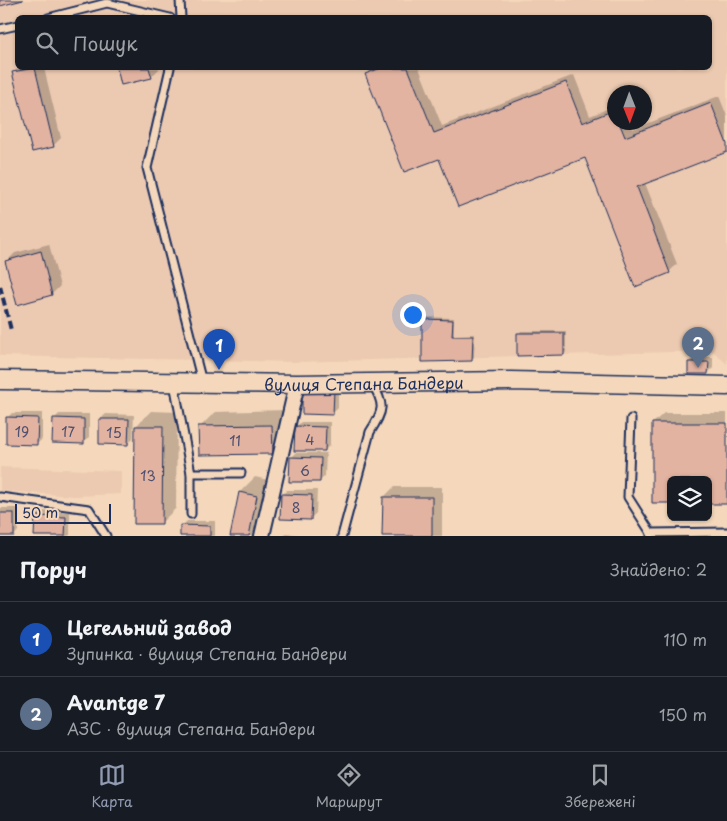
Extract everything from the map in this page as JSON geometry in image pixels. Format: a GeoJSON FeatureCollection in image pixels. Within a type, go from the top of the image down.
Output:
{"type":"FeatureCollection","features":[{"type":"Feature","properties":{"kind":"street","name":"вулиця Степана Бандери"},"geometry":{"type":"LineString","coordinates":[[0,380],[297,384],[510,381],[727,386]]}},
{"type":"Feature","properties":{"kind":"street"},"geometry":{"type":"LineString","coordinates":[[262,536],[297,384]]}},
{"type":"Feature","properties":{"kind":"lane"},"geometry":{"type":"LineString","coordinates":[[180,0],[181,15]]}},
{"type":"Feature","properties":{"kind":"lane"},"geometry":{"type":"LineString","coordinates":[[60,15],[107,3],[157,15]]}},
{"type":"Feature","properties":{"kind":"lane"},"geometry":{"type":"LineString","coordinates":[[0,29],[15,26]]}},
{"type":"Feature","properties":{"kind":"lane"},"geometry":{"type":"LineString","coordinates":[[170,70],[148,168],[202,382]]}},
{"type":"Feature","properties":{"kind":"lane"},"geometry":{"type":"LineString","coordinates":[[174,382],[191,474],[191,514]]}},
{"type":"Feature","properties":{"kind":"lane"},"geometry":{"type":"LineString","coordinates":[[342,536],[370,432],[380,417],[382,400],[371,383]]}},
{"type":"Feature","properties":{"kind":"lane"},"geometry":{"type":"LineString","coordinates":[[631,419],[628,496],[651,535],[727,532]]}},
{"type":"Feature","properties":{"kind":"lane"},"geometry":{"type":"LineString","coordinates":[[191,474],[241,473]]}},
{"type":"Feature","properties":{"kind":"lane"},"geometry":{"type":"LineString","coordinates":[[0,497],[89,509],[106,536]]}},
{"type":"Feature","properties":{"kind":"shaded area"},"geometry":{"type":"Polygon","coordinates":[[[0,0],[727,0],[727,364],[713,351],[294,362],[0,356],[0,0]]]}},
{"type":"Feature","properties":{"kind":"shaded area"},"geometry":{"type":"Polygon","coordinates":[[[0,467],[121,471],[121,494],[75,496],[0,491],[0,467]]]}},
{"type":"Feature","properties":{"kind":"building"},"geometry":{"type":"Polygon","coordinates":[[[0,0],[23,0],[0,6],[0,0]]]}},
{"type":"Feature","properties":{"kind":"building"},"geometry":{"type":"Polygon","coordinates":[[[35,70],[54,147],[32,152],[12,72],[35,70]]]}},
{"type":"Feature","properties":{"kind":"building"},"geometry":{"type":"Polygon","coordinates":[[[117,70],[150,70],[152,78],[121,85],[117,70]]]}},
{"type":"Feature","properties":{"kind":"building"},"geometry":{"type":"Polygon","coordinates":[[[376,70],[409,70],[434,133],[566,82],[582,123],[607,113],[607,130],[622,130],[625,137],[643,130],[652,130],[652,126],[711,103],[727,144],[727,152],[637,187],[670,273],[635,287],[585,158],[458,207],[439,159],[404,172],[365,74],[376,70]]]}},
{"type":"Feature","properties":{"kind":"building"},"geometry":{"type":"Polygon","coordinates":[[[41,251],[52,295],[17,305],[5,261],[41,251]]]}},
{"type":"Feature","properties":{"kind":"building"},"geometry":{"type":"Polygon","coordinates":[[[422,319],[453,320],[452,336],[473,336],[472,361],[422,362],[422,319]]]}},
{"type":"Feature","properties":{"kind":"building"},"geometry":{"type":"Polygon","coordinates":[[[517,333],[564,333],[564,355],[517,356],[517,333]]]}},
{"type":"Feature","properties":{"kind":"building"},"geometry":{"type":"Polygon","coordinates":[[[688,362],[709,362],[708,374],[688,374],[688,362]]]}},
{"type":"Feature","properties":{"kind":"building"},"geometry":{"type":"Polygon","coordinates":[[[302,389],[334,390],[333,415],[302,414],[302,389]]]}},
{"type":"Feature","properties":{"kind":"building"},"geometry":{"type":"Polygon","coordinates":[[[6,417],[38,418],[37,445],[6,444],[6,417]]]}},
{"type":"Feature","properties":{"kind":"building"},"geometry":{"type":"Polygon","coordinates":[[[53,418],[84,419],[84,444],[52,443],[53,418]]]}},
{"type":"Feature","properties":{"kind":"building"},"geometry":{"type":"Polygon","coordinates":[[[99,419],[129,419],[128,445],[99,444],[99,419]]]}},
{"type":"Feature","properties":{"kind":"building"},"geometry":{"type":"Polygon","coordinates":[[[652,423],[727,423],[727,504],[712,504],[712,476],[667,476],[667,503],[652,503],[652,423]]]}},
{"type":"Feature","properties":{"kind":"building"},"geometry":{"type":"Polygon","coordinates":[[[272,425],[273,454],[199,455],[198,426],[272,425]]]}},
{"type":"Feature","properties":{"kind":"building"},"geometry":{"type":"Polygon","coordinates":[[[135,426],[163,426],[162,524],[134,524],[135,426]]]}},
{"type":"Feature","properties":{"kind":"building"},"geometry":{"type":"Polygon","coordinates":[[[295,426],[326,427],[325,451],[294,451],[295,426]]]}},
{"type":"Feature","properties":{"kind":"building"},"geometry":{"type":"Polygon","coordinates":[[[290,457],[321,458],[320,482],[289,482],[290,457]]]}},
{"type":"Feature","properties":{"kind":"building"},"geometry":{"type":"Polygon","coordinates":[[[239,492],[257,496],[249,536],[230,536],[239,492]]]}},
{"type":"Feature","properties":{"kind":"building"},"geometry":{"type":"Polygon","coordinates":[[[281,494],[312,495],[311,520],[280,519],[281,494]]]}},
{"type":"Feature","properties":{"kind":"building"},"geometry":{"type":"Polygon","coordinates":[[[383,497],[432,497],[432,536],[382,536],[383,497]]]}},
{"type":"Feature","properties":{"kind":"building"},"geometry":{"type":"Polygon","coordinates":[[[0,513],[14,513],[14,536],[0,536],[0,513]]]}},
{"type":"Feature","properties":{"kind":"building"},"geometry":{"type":"Polygon","coordinates":[[[35,516],[66,517],[65,536],[34,536],[35,516]]]}},
{"type":"Feature","properties":{"kind":"building"},"geometry":{"type":"Polygon","coordinates":[[[180,525],[210,526],[210,536],[180,536],[180,525]]]}},
{"type":"Feature","properties":{"kind":"railway"},"geometry":{"type":"LineString","coordinates":[[0,286],[11,330]]}},
{"type":"Feature","properties":{"kind":"place","name":"Avantge 7"},"geometry":{"type":"Point","coordinates":[698,368]}},
{"type":"Feature","properties":{"kind":"place","name":"Цегельний завод"},"geometry":{"type":"Point","coordinates":[219,370]}}]}
